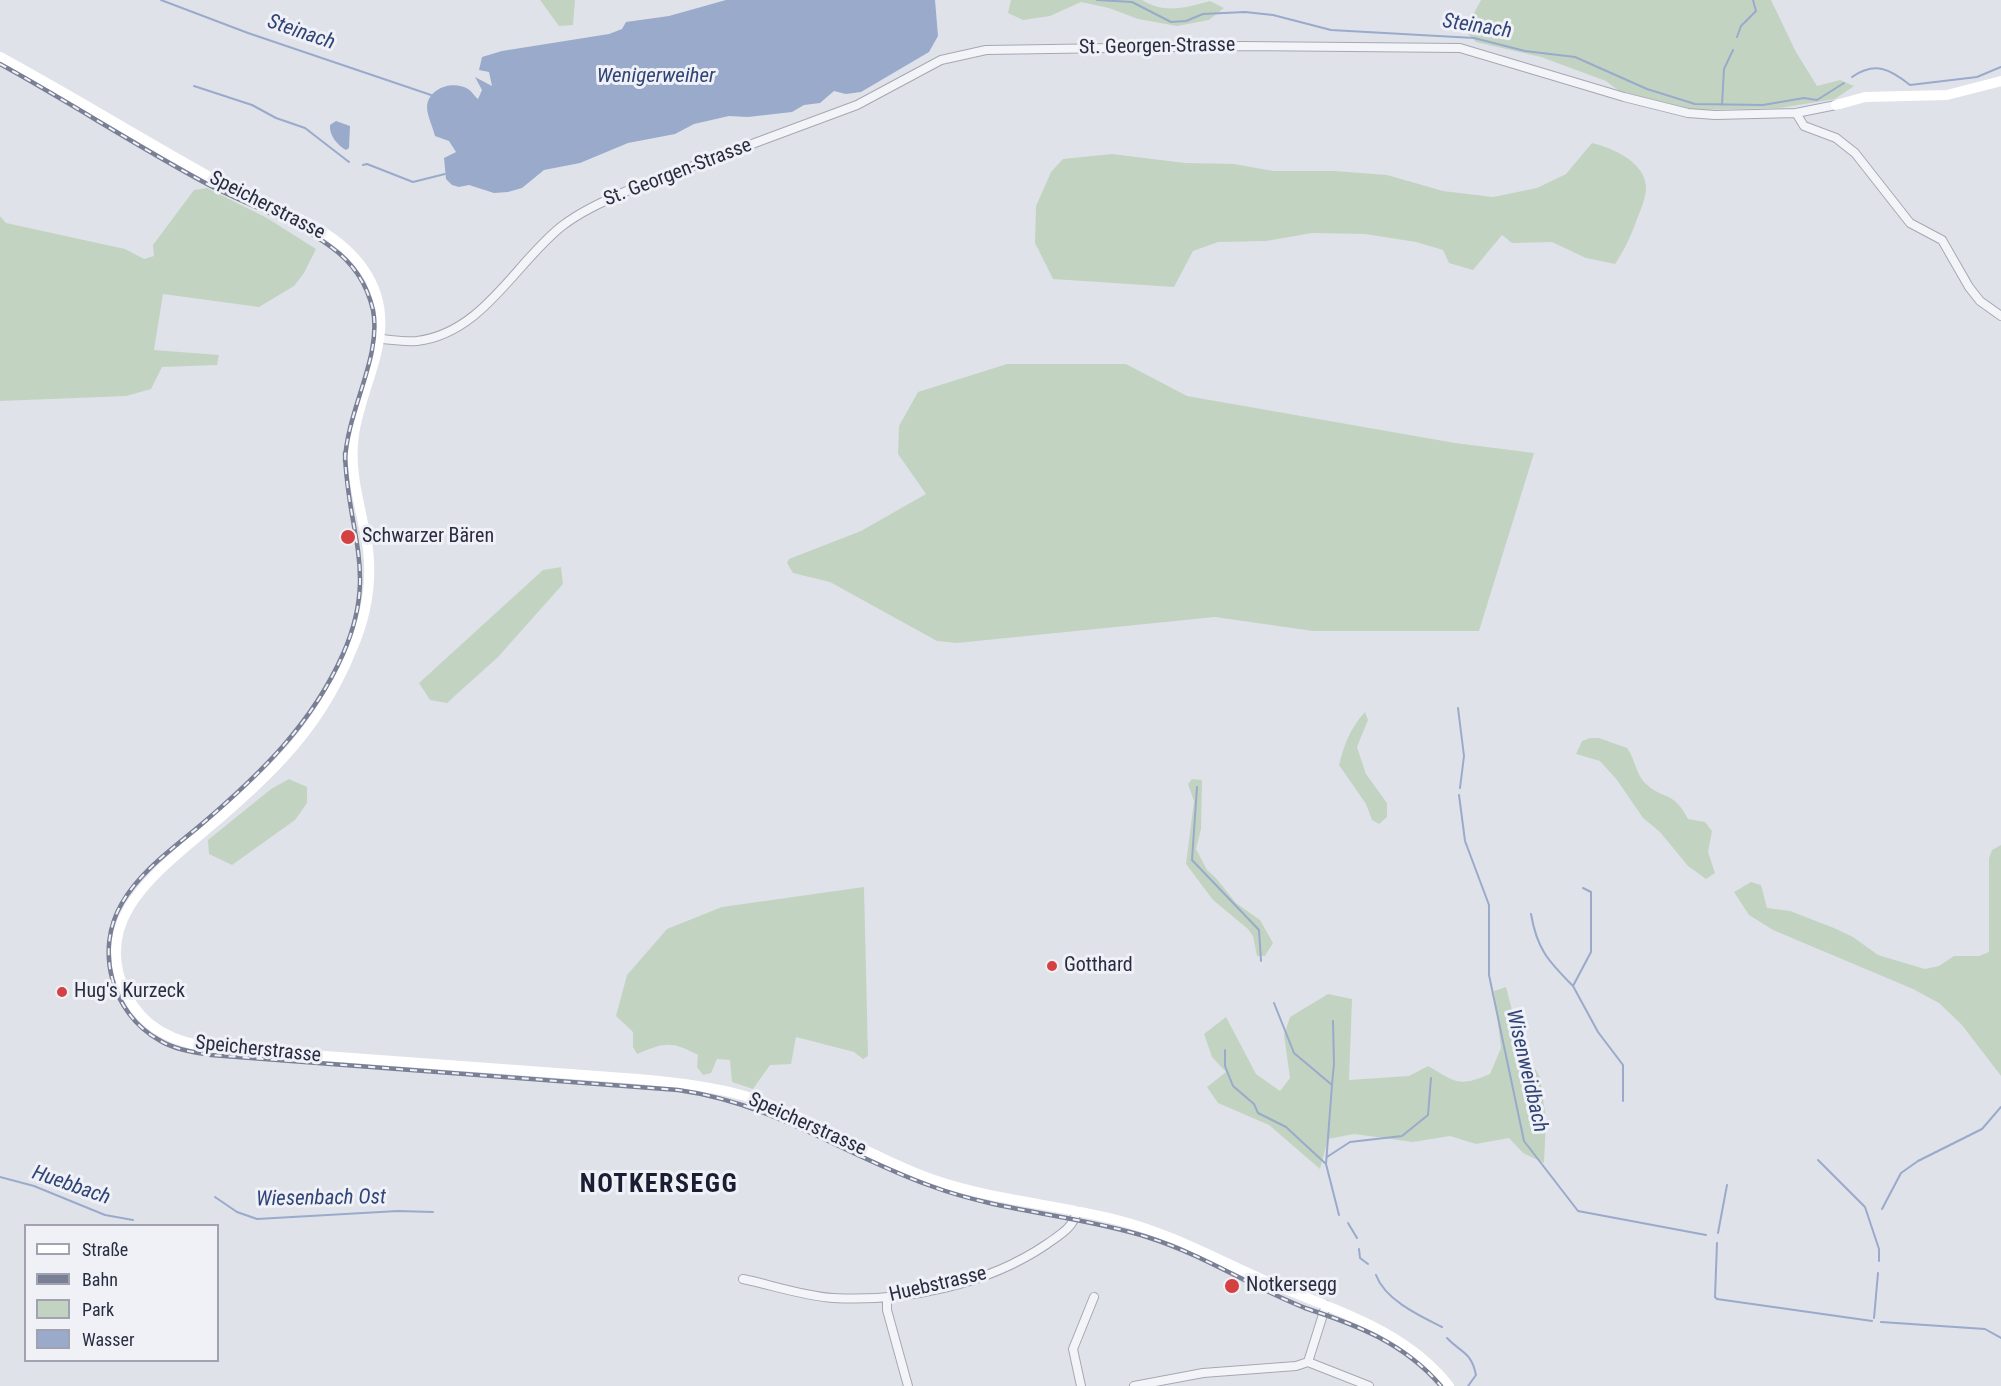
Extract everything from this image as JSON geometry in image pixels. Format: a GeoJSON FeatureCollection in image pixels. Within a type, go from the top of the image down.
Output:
{"type":"FeatureCollection","features":[{"type":"Feature","properties":{"kind":"main road","name":"Speicherstrasse"},"geometry":{"type":"LineString","coordinates":[[0,57],[209,177],[315,228],[337,242],[362,267],[370,279],[379,304],[381,339],[359,411],[352,448],[353,476],[369,566],[368,598],[354,645],[328,698],[286,755],[247,794],[160,868],[127,908],[118,932],[116,959],[122,987],[136,1012],[154,1028],[170,1037],[216,1048],[638,1078],[718,1089],[794,1115],[931,1179],[982,1193],[1118,1220],[1154,1232],[1326,1305],[1403,1343],[1429,1363],[1449,1386]]}},
{"type":"Feature","properties":{"kind":"main road","name":"St. Georgen-Strasse"},"geometry":{"type":"LineString","coordinates":[[1836,105],[1873,96],[1947,95],[2001,81]]}},
{"type":"Feature","properties":{"kind":"street","name":"St. Georgen-Strasse"},"geometry":{"type":"LineString","coordinates":[[381,339],[417,341],[439,336],[456,328],[499,292],[562,226],[595,206],[662,177],[857,105],[933,63],[970,52],[1029,48],[1460,48],[1676,111],[1715,115],[1796,112],[1836,105]]}},
{"type":"Feature","properties":{"kind":"street"},"geometry":{"type":"LineString","coordinates":[[1796,112],[1804,126],[1836,138],[1855,153],[1910,223],[1942,240],[1969,287],[1980,301],[2001,316]]}},
{"type":"Feature","properties":{"kind":"street","name":"Huebstrasse"},"geometry":{"type":"LineString","coordinates":[[743,1279],[830,1298],[886,1298],[944,1288],[992,1273],[1036,1252],[1073,1223],[1077,1211]]}},
{"type":"Feature","properties":{"kind":"street"},"geometry":{"type":"LineString","coordinates":[[1081,1386],[1073,1349],[1094,1297]]}},
{"type":"Feature","properties":{"kind":"street"},"geometry":{"type":"LineString","coordinates":[[886,1298],[887,1311],[908,1386]]}},
{"type":"Feature","properties":{"kind":"street"},"geometry":{"type":"LineString","coordinates":[[1308,1362],[1326,1305]]}},
{"type":"Feature","properties":{"kind":"street"},"geometry":{"type":"LineString","coordinates":[[1134,1386],[1172,1377],[1296,1366],[1308,1362],[1369,1386]]}},
{"type":"Feature","properties":{"kind":"green space"},"geometry":{"type":"Polygon","coordinates":[[[540,0],[575,0],[573,25],[559,26],[540,0]]]}},
{"type":"Feature","properties":{"kind":"green space"},"geometry":{"type":"Polygon","coordinates":[[[1011,0],[1142,0],[1167,8],[1192,6],[1210,1],[1224,8],[1209,20],[1177,26],[1138,19],[1109,8],[1081,2],[1050,16],[1023,20],[1008,13],[1011,0]]]}},
{"type":"Feature","properties":{"kind":"green space"},"geometry":{"type":"Polygon","coordinates":[[[1481,0],[1771,0],[1796,52],[1817,86],[1840,80],[1854,86],[1835,99],[1780,108],[1695,110],[1619,91],[1606,81],[1541,57],[1476,42],[1467,33],[1468,24],[1481,0]]]}},
{"type":"Feature","properties":{"kind":"green space"},"geometry":{"type":"Polygon","coordinates":[[[1592,143],[1609,148],[1634,163],[1644,178],[1646,187],[1643,203],[1632,231],[1615,264],[1586,258],[1552,242],[1512,243],[1502,235],[1473,270],[1449,263],[1443,250],[1416,242],[1365,234],[1312,233],[1266,241],[1218,242],[1193,251],[1174,287],[1053,279],[1035,243],[1036,206],[1051,172],[1063,159],[1112,154],[1185,163],[1234,164],[1273,171],[1335,171],[1387,175],[1443,191],[1493,197],[1537,188],[1566,174],[1592,143]]]}},
{"type":"Feature","properties":{"kind":"green space"},"geometry":{"type":"Polygon","coordinates":[[[207,188],[267,218],[316,249],[304,273],[294,286],[259,307],[163,294],[154,350],[219,355],[217,365],[162,367],[151,389],[126,396],[0,401],[0,216],[6,223],[125,249],[144,259],[154,256],[153,245],[194,190],[207,188]]]}},
{"type":"Feature","properties":{"kind":"green space"},"geometry":{"type":"Polygon","coordinates":[[[1007,364],[1126,364],[1187,396],[1455,443],[1534,453],[1479,631],[1313,631],[1215,617],[957,643],[937,641],[830,582],[793,573],[787,563],[789,559],[861,531],[926,494],[898,454],[899,426],[918,392],[1007,364]]]}},
{"type":"Feature","properties":{"kind":"green space"},"geometry":{"type":"Polygon","coordinates":[[[561,567],[563,584],[498,657],[447,703],[430,700],[419,683],[543,570],[561,567]]]}},
{"type":"Feature","properties":{"kind":"green space"},"geometry":{"type":"Polygon","coordinates":[[[1365,712],[1368,720],[1357,747],[1366,774],[1387,803],[1387,817],[1379,824],[1372,820],[1366,804],[1339,765],[1348,737],[1365,712]]]}},
{"type":"Feature","properties":{"kind":"green space"},"geometry":{"type":"Polygon","coordinates":[[[1599,738],[1627,748],[1645,783],[1677,803],[1688,819],[1705,822],[1712,831],[1708,852],[1715,873],[1706,879],[1688,866],[1660,832],[1643,818],[1617,780],[1600,761],[1576,754],[1582,741],[1599,738]]]}},
{"type":"Feature","properties":{"kind":"green space"},"geometry":{"type":"Polygon","coordinates":[[[289,779],[307,787],[307,803],[295,820],[232,865],[209,854],[208,840],[271,789],[289,779]]]}},
{"type":"Feature","properties":{"kind":"green space"},"geometry":{"type":"Polygon","coordinates":[[[1192,779],[1202,780],[1201,829],[1196,849],[1207,870],[1236,903],[1260,920],[1273,943],[1265,956],[1257,956],[1253,936],[1248,929],[1213,900],[1186,864],[1194,801],[1188,784],[1192,779]]]}},
{"type":"Feature","properties":{"kind":"green space"},"geometry":{"type":"Polygon","coordinates":[[[2001,845],[2001,1076],[1962,1025],[1939,1003],[1913,989],[1773,930],[1749,915],[1734,892],[1751,882],[1761,885],[1767,908],[1790,911],[1853,937],[1878,955],[1925,969],[1939,966],[1954,956],[1979,956],[1989,952],[1989,858],[1992,850],[2001,845]]]}},
{"type":"Feature","properties":{"kind":"green space"},"geometry":{"type":"Polygon","coordinates":[[[864,887],[868,1056],[863,1059],[854,1052],[796,1037],[791,1064],[770,1065],[753,1089],[732,1082],[730,1060],[717,1059],[711,1073],[703,1075],[697,1067],[698,1055],[675,1045],[662,1045],[637,1054],[633,1047],[633,1032],[616,1016],[627,975],[667,929],[722,907],[864,887]]]}},
{"type":"Feature","properties":{"kind":"green space"},"geometry":{"type":"Polygon","coordinates":[[[1506,987],[1521,1044],[1540,1077],[1546,1120],[1544,1163],[1523,1153],[1509,1138],[1476,1144],[1450,1136],[1413,1142],[1354,1134],[1328,1139],[1320,1169],[1269,1125],[1218,1103],[1207,1087],[1226,1072],[1212,1057],[1204,1034],[1226,1017],[1256,1074],[1280,1091],[1290,1078],[1284,1035],[1290,1017],[1328,994],[1352,999],[1349,1080],[1409,1076],[1428,1066],[1458,1081],[1464,1082],[1480,1078],[1490,1074],[1501,1048],[1494,991],[1506,987]]]}},
{"type":"Feature","properties":{"kind":"water","name":"Wenigerweiher"},"geometry":{"type":"Polygon","coordinates":[[[726,0],[935,0],[938,36],[929,52],[861,92],[846,94],[834,91],[820,103],[804,105],[792,112],[748,117],[729,116],[694,124],[675,134],[628,143],[580,163],[544,170],[522,188],[508,192],[494,193],[469,185],[459,187],[452,185],[446,179],[444,158],[456,152],[449,141],[435,136],[427,110],[428,100],[436,91],[455,85],[468,89],[478,99],[482,90],[475,77],[492,86],[489,72],[479,70],[482,57],[502,51],[609,34],[622,29],[626,22],[669,16],[726,0]]]}},
{"type":"Feature","properties":{"kind":"water"},"geometry":{"type":"Polygon","coordinates":[[[336,121],[350,126],[349,148],[346,150],[332,136],[330,125],[336,121]]]}},
{"type":"Feature","properties":{"kind":"waterway","name":"Steinach"},"geometry":{"type":"LineString","coordinates":[[161,0],[248,33],[431,95]]}},
{"type":"Feature","properties":{"kind":"waterway","name":"Steinach"},"geometry":{"type":"LineString","coordinates":[[1097,0],[1132,2],[1171,22],[1186,21],[1203,14],[1245,12],[1273,15],[1331,30],[1474,38],[1525,51],[1575,57],[1647,89],[1695,104],[1763,105],[1804,98],[1817,100],[1844,83]]}},
{"type":"Feature","properties":{"kind":"waterway"},"geometry":{"type":"LineString","coordinates":[[1737,37],[1741,26],[1756,11],[1753,0]]}},
{"type":"Feature","properties":{"kind":"waterway"},"geometry":{"type":"LineString","coordinates":[[1722,105],[1724,69],[1733,50]]}},
{"type":"Feature","properties":{"kind":"waterway","name":"Steinach"},"geometry":{"type":"LineString","coordinates":[[1852,77],[1875,68],[1889,71],[1910,85],[1977,77],[2001,67]]}},
{"type":"Feature","properties":{"kind":"waterway"},"geometry":{"type":"LineString","coordinates":[[194,86],[252,105],[276,118],[305,128],[349,162]]}},
{"type":"Feature","properties":{"kind":"waterway"},"geometry":{"type":"LineString","coordinates":[[363,165],[367,164],[413,182],[445,174]]}},
{"type":"Feature","properties":{"kind":"waterway","name":"Wisenweidbach"},"geometry":{"type":"LineString","coordinates":[[1458,708],[1464,756],[1460,788]]}},
{"type":"Feature","properties":{"kind":"waterway"},"geometry":{"type":"LineString","coordinates":[[1197,787],[1192,860],[1259,930],[1261,961]]}},
{"type":"Feature","properties":{"kind":"waterway","name":"Wisenweidbach"},"geometry":{"type":"LineString","coordinates":[[1459,795],[1465,841],[1489,905],[1489,975],[1524,1141],[1578,1211],[1706,1235]]}},
{"type":"Feature","properties":{"kind":"waterway"},"geometry":{"type":"LineString","coordinates":[[1583,888],[1591,892],[1591,952],[1573,986],[1598,1032],[1623,1065],[1623,1101]]}},
{"type":"Feature","properties":{"kind":"waterway"},"geometry":{"type":"LineString","coordinates":[[1531,914],[1540,946],[1573,986]]}},
{"type":"Feature","properties":{"kind":"waterway"},"geometry":{"type":"LineString","coordinates":[[1274,1003],[1294,1053],[1332,1085],[1326,1164]]}},
{"type":"Feature","properties":{"kind":"waterway"},"geometry":{"type":"LineString","coordinates":[[1332,1084],[1333,1021]]}},
{"type":"Feature","properties":{"kind":"waterway"},"geometry":{"type":"LineString","coordinates":[[1225,1050],[1225,1066],[1233,1086],[1254,1104],[1258,1113],[1286,1127],[1326,1164],[1339,1215]]}},
{"type":"Feature","properties":{"kind":"waterway"},"geometry":{"type":"LineString","coordinates":[[1327,1157],[1350,1142],[1402,1136],[1428,1115],[1431,1078]]}},
{"type":"Feature","properties":{"kind":"waterway"},"geometry":{"type":"LineString","coordinates":[[1882,1209],[1901,1173],[1918,1161],[1982,1129],[2001,1107]]}},
{"type":"Feature","properties":{"kind":"waterway"},"geometry":{"type":"LineString","coordinates":[[1818,1160],[1865,1207],[1879,1249],[1879,1261]]}},
{"type":"Feature","properties":{"kind":"waterway","name":"Huebbach"},"geometry":{"type":"LineString","coordinates":[[0,1177],[34,1186],[105,1215],[133,1220]]}},
{"type":"Feature","properties":{"kind":"waterway"},"geometry":{"type":"LineString","coordinates":[[1718,1233],[1727,1185]]}},
{"type":"Feature","properties":{"kind":"waterway","name":"Wiesenbach Ost"},"geometry":{"type":"LineString","coordinates":[[215,1197],[237,1212],[257,1219],[398,1211],[433,1212]]}},
{"type":"Feature","properties":{"kind":"waterway"},"geometry":{"type":"LineString","coordinates":[[1348,1223],[1357,1238]]}},
{"type":"Feature","properties":{"kind":"waterway"},"geometry":{"type":"LineString","coordinates":[[1717,1243],[1715,1297],[1717,1299],[1872,1321]]}},
{"type":"Feature","properties":{"kind":"waterway"},"geometry":{"type":"LineString","coordinates":[[1359,1249],[1360,1258],[1368,1264]]}},
{"type":"Feature","properties":{"kind":"waterway"},"geometry":{"type":"LineString","coordinates":[[1874,1318],[1878,1273]]}},
{"type":"Feature","properties":{"kind":"waterway"},"geometry":{"type":"LineString","coordinates":[[1376,1275],[1395,1300],[1442,1327]]}},
{"type":"Feature","properties":{"kind":"waterway","name":"Wisenweidbach"},"geometry":{"type":"LineString","coordinates":[[1881,1322],[1985,1329],[2001,1338]]}},
{"type":"Feature","properties":{"kind":"waterway"},"geometry":{"type":"LineString","coordinates":[[1447,1338],[1465,1353],[1474,1367],[1476,1375],[1468,1386]]}},
{"type":"Feature","properties":{"kind":"railway"},"geometry":{"type":"LineString","coordinates":[[0,64],[209,185],[317,237],[339,253],[352,267],[363,283],[370,300],[374,328],[369,365],[351,422],[345,461]]}},
{"type":"Feature","properties":{"kind":"railway"},"geometry":{"type":"LineString","coordinates":[[345,453],[360,575],[359,599],[354,625],[343,654],[316,703],[283,746],[245,786],[149,870],[122,903],[109,941],[112,979],[119,998],[129,1014],[143,1029],[171,1046],[211,1055],[678,1090],[713,1097],[777,1118],[899,1174],[958,1195],[1012,1208],[1094,1223],[1168,1244],[1313,1311]]}},
{"type":"Feature","properties":{"kind":"railway"},"geometry":{"type":"LineString","coordinates":[[1305,1308],[1379,1337],[1411,1358],[1441,1386]]}},
{"type":"Feature","properties":{"kind":"place","name":"Schwarzer Bären"},"geometry":{"type":"Point","coordinates":[348,537]}},
{"type":"Feature","properties":{"kind":"place","name":"Gotthard"},"geometry":{"type":"Point","coordinates":[1052,966]}},
{"type":"Feature","properties":{"kind":"place","name":"Hug's Kurzeck"},"geometry":{"type":"Point","coordinates":[62,992]}},
{"type":"Feature","properties":{"kind":"place","name":"Notkersegg"},"geometry":{"type":"Point","coordinates":[1232,1286]}},
{"type":"Feature","properties":{"kind":"district","name":"NOTKERSEGG"},"geometry":{"type":"Point","coordinates":[659,1185]}}]}
